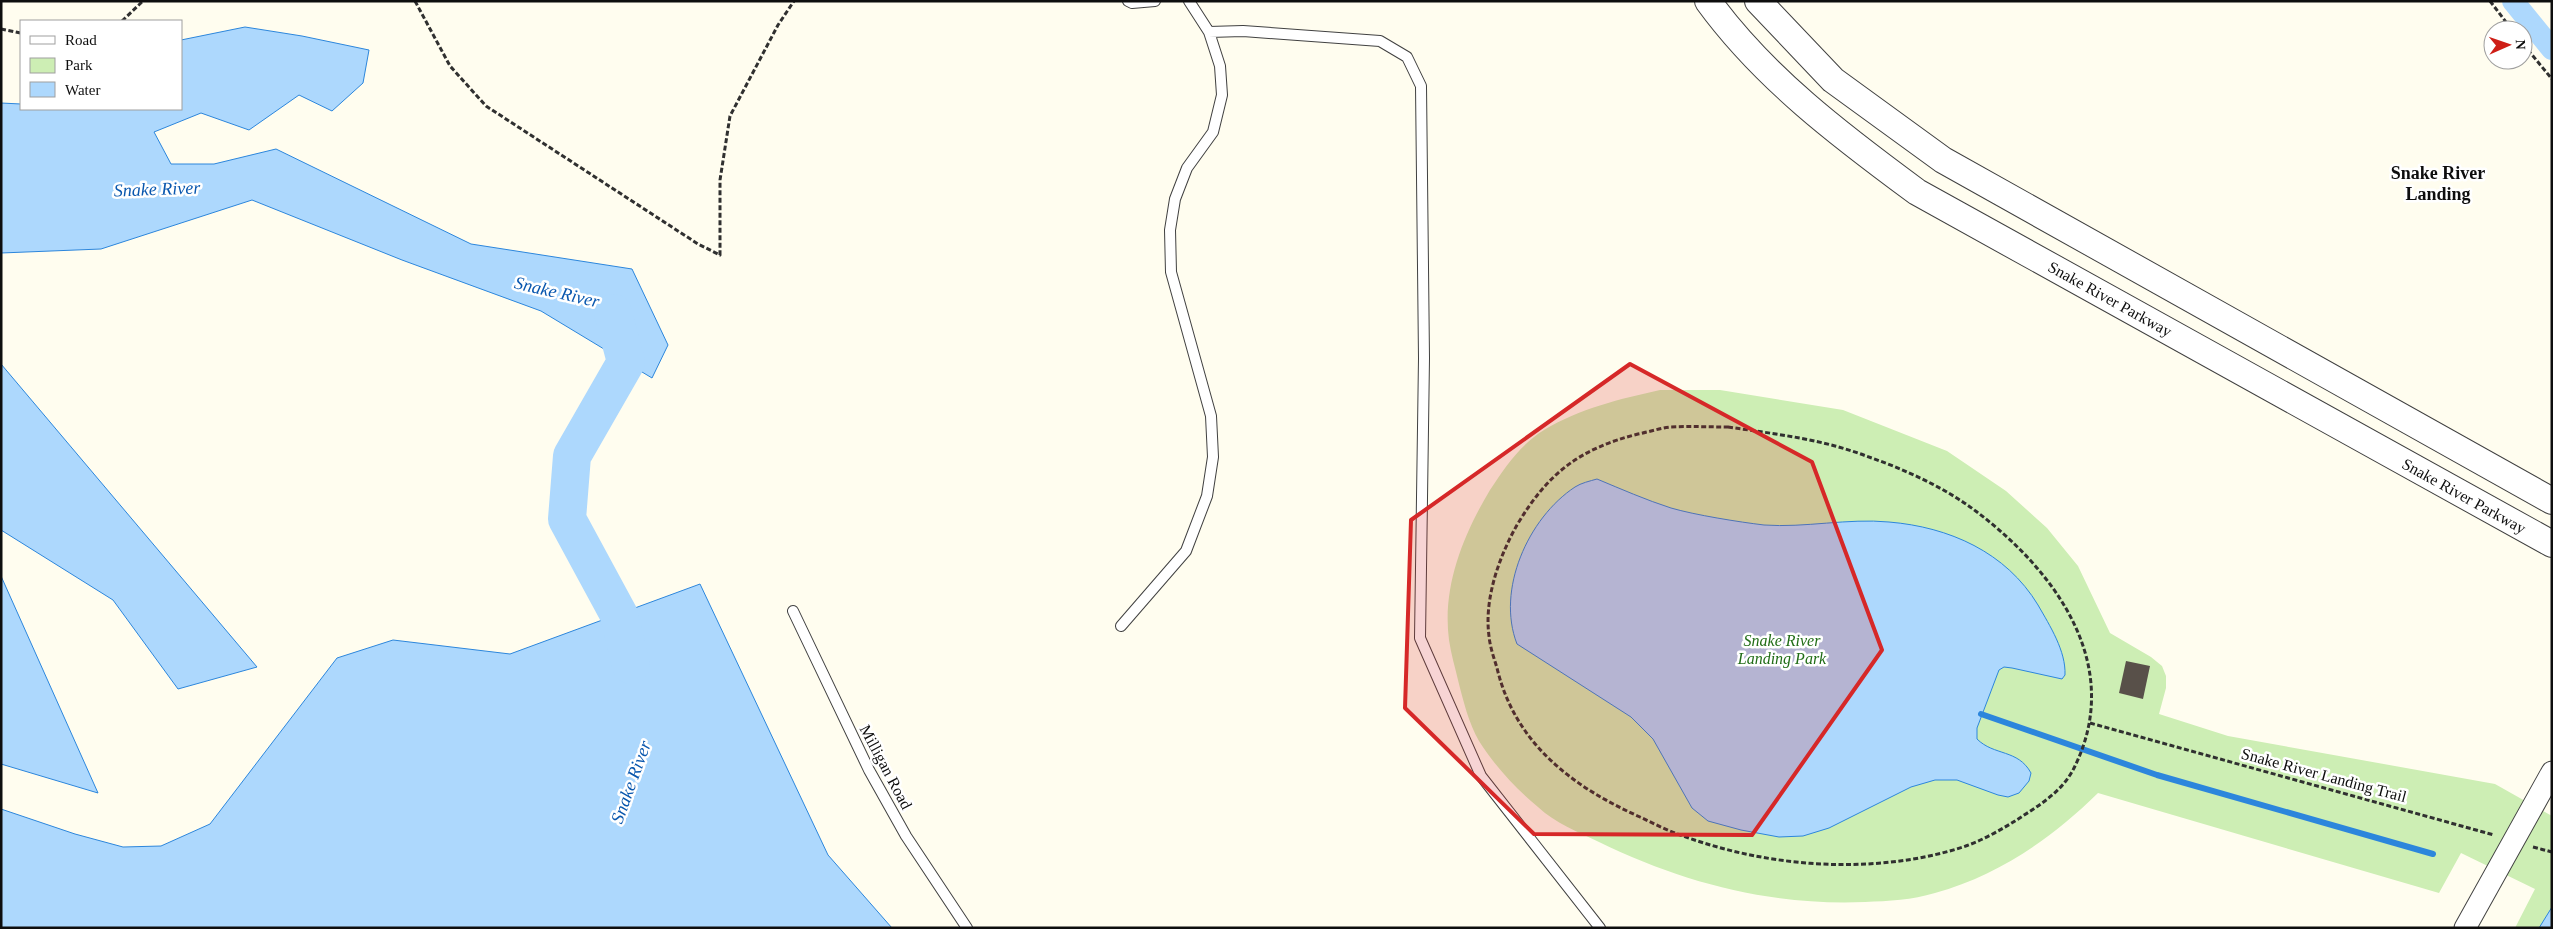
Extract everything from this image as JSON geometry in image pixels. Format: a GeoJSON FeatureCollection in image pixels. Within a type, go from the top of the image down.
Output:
{"type":"FeatureCollection","features":[{"type":"Feature","properties":{"kind":"street","name":"Snake River Parkway"},"geometry":{"type":"LineString","coordinates":[[1708,1],[1772,75],[1848,141],[1917,192],[2552,544]]}},
{"type":"Feature","properties":{"kind":"street"},"geometry":{"type":"LineString","coordinates":[[1758,1],[1833,80],[1943,160],[2552,501]]}},
{"type":"Feature","properties":{"kind":"street"},"geometry":{"type":"LineString","coordinates":[[2465,928],[2552,772]]}},
{"type":"Feature","properties":{"kind":"lane"},"geometry":{"type":"LineString","coordinates":[[1128,1],[1132,3],[1155,1]]}},
{"type":"Feature","properties":{"kind":"lane"},"geometry":{"type":"LineString","coordinates":[[1121,626],[1186,551],[1208,496],[1213,457],[1211,416],[1171,272],[1170,230],[1175,199],[1187,168],[1213,132],[1222,95],[1220,66],[1209,32],[1189,1]]}},
{"type":"Feature","properties":{"kind":"lane"},"geometry":{"type":"LineString","coordinates":[[1209,32],[1243,31],[1380,41],[1407,57],[1421,86],[1424,358],[1420,638],[1481,776],[1600,928]]}},
{"type":"Feature","properties":{"kind":"lane","name":"Milligan Road"},"geometry":{"type":"LineString","coordinates":[[793,611],[869,770],[906,836],[967,928]]}},
{"type":"Feature","properties":{"kind":"path"},"geometry":{"type":"LineString","coordinates":[[123,20],[143,1]]}},
{"type":"Feature","properties":{"kind":"path"},"geometry":{"type":"LineString","coordinates":[[415,1],[450,66],[486,106],[698,244],[720,256],[720,180],[730,116],[778,25],[794,1]]}},
{"type":"Feature","properties":{"kind":"path"},"geometry":{"type":"LineString","coordinates":[[2490,1],[2504,20]]}},
{"type":"Feature","properties":{"kind":"path"},"geometry":{"type":"LineString","coordinates":[[1,28],[20,33]]}},
{"type":"Feature","properties":{"kind":"path"},"geometry":{"type":"LineString","coordinates":[[2533,56],[2552,79]]}},
{"type":"Feature","properties":{"kind":"path"},"geometry":{"type":"LineString","coordinates":[[1728,427],[1794,436],[1863,454],[1922,479],[1974,510],[2019,547],[2051,586],[2074,622],[2087,656],[2093,691],[2090,723],[2079,758],[2069,779],[2044,802],[2021,817],[1998,831],[1966,846],[1920,858],[1840,864],[1792,861],[1726,849],[1693,839],[1613,805],[1558,770],[1527,734],[1503,693],[1489,634],[1492,586],[1510,539],[1533,498],[1567,463],[1610,441],[1666,428],[1728,427]]}},
{"type":"Feature","properties":{"kind":"path","name":"Snake River Landing Trail"},"geometry":{"type":"LineString","coordinates":[[2090,723],[2552,852]]}},
{"type":"Feature","properties":{"kind":"highlighted area"},"geometry":{"type":"Polygon","coordinates":[[[1630,364],[1812,462],[1882,650],[1752,835],[1534,834],[1405,708],[1411,520],[1630,364]]]}},
{"type":"Feature","properties":{"kind":"green space","name":"Snake River Landing Park"},"geometry":{"type":"Polygon","coordinates":[[[1660,390],[1720,390],[1843,410],[1947,451],[2006,491],[2047,528],[2078,566],[2110,633],[2151,657],[2162,666],[2166,676],[2166,688],[2159,714],[2228,736],[2495,784],[2552,816],[2552,928],[2515,928],[2535,889],[2461,853],[2439,893],[2098,793],[2062,826],[2043,840],[2023,854],[1981,876],[1935,893],[1909,899],[1865,902],[1796,900],[1762,896],[1729,889],[1696,880],[1631,857],[1559,822],[1545,813],[1514,785],[1491,759],[1472,727],[1462,696],[1449,640],[1448,620],[1452,581],[1463,543],[1480,507],[1507,465],[1528,442],[1558,422],[1586,410],[1660,390]]]}},
{"type":"Feature","properties":{"kind":"water"},"geometry":{"type":"Polygon","coordinates":[[[245,27],[302,36],[369,50],[363,83],[332,111],[299,95],[249,130],[201,113],[154,132],[171,164],[214,164],[276,149],[471,244],[632,269],[668,345],[652,378],[541,311],[402,260],[252,200],[101,249],[1,253],[1,103],[20,104],[20,110],[182,110],[182,40],[245,27]]]}},
{"type":"Feature","properties":{"kind":"water"},"geometry":{"type":"Polygon","coordinates":[[[1,364],[257,667],[178,689],[113,600],[1,530],[1,364]]]}},
{"type":"Feature","properties":{"kind":"water"},"geometry":{"type":"Polygon","coordinates":[[[1597,479],[1671,508],[1704,516],[1779,526],[1858,521],[1911,525],[1954,536],[1993,557],[2010,570],[2025,586],[2038,605],[2060,648],[2065,666],[2065,675],[2062,679],[2012,668],[2004,667],[1999,670],[1977,728],[1977,739],[1991,748],[2013,756],[2026,765],[2031,773],[2029,781],[2019,793],[2008,797],[1957,780],[1935,780],[1911,787],[1829,828],[1803,836],[1779,837],[1741,830],[1708,821],[1692,808],[1653,739],[1631,717],[1517,644],[1512,623],[1511,601],[1520,557],[1530,536],[1558,500],[1577,486],[1597,479]]]}},
{"type":"Feature","properties":{"kind":"water"},"geometry":{"type":"Polygon","coordinates":[[[1,576],[98,793],[1,764],[1,576]]]}},
{"type":"Feature","properties":{"kind":"water"},"geometry":{"type":"Polygon","coordinates":[[[700,584],[828,855],[892,928],[1,928],[1,809],[75,834],[123,847],[161,846],[210,824],[337,658],[393,640],[510,654],[700,584]]]}},
{"type":"Feature","properties":{"kind":"water"},"geometry":{"type":"Polygon","coordinates":[[[2552,907],[2552,928],[2539,928],[2552,907]]]}},
{"type":"Feature","properties":{"kind":"building"},"geometry":{"type":"Polygon","coordinates":[[[2126,661],[2150,666],[2143,699],[2119,693],[2126,661]]]}},
{"type":"Feature","properties":{"kind":"waterway"},"geometry":{"type":"LineString","coordinates":[[2513,1],[2552,49]]}},
{"type":"Feature","properties":{"kind":"waterway","name":"Snake River"},"geometry":{"type":"LineString","coordinates":[[613,313],[626,362],[572,456],[567,519],[619,615],[631,665]]}},
{"type":"Feature","properties":{"kind":"waterway"},"geometry":{"type":"LineString","coordinates":[[1981,714],[2157,775],[2433,854]]}},
{"type":"Feature","properties":{"kind":"district","name":"Snake River Landing"},"geometry":{"type":"Point","coordinates":[2438,183]}}]}
